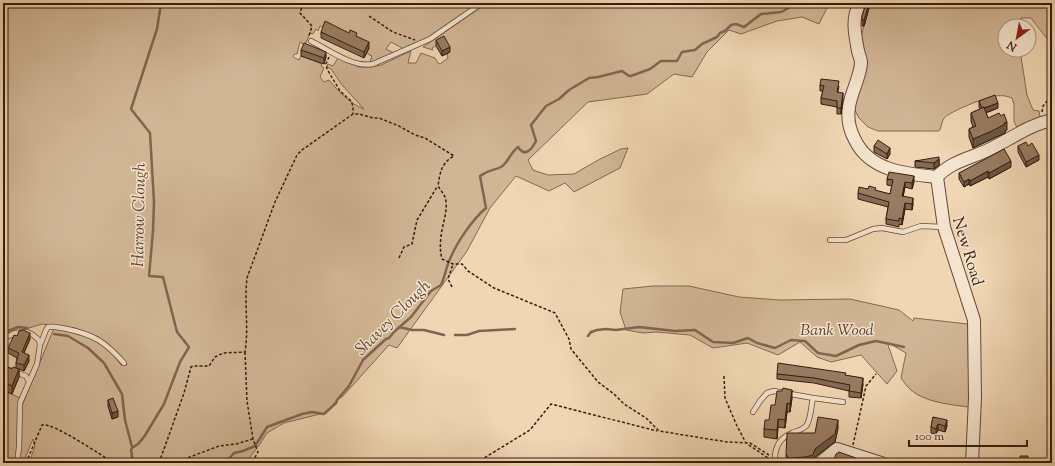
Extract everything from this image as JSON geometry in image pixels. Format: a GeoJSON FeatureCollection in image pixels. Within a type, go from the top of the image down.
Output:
{"type":"FeatureCollection","features":[{"type":"Feature","properties":{"kind":"street"},"geometry":{"type":"LineString","coordinates":[[860,3],[857,9],[854,25],[861,63],[850,100],[848,113],[849,125],[853,136],[865,154],[883,167],[900,172],[937,177],[947,168],[988,150],[1015,135],[1048,121]]}},
{"type":"Feature","properties":{"kind":"street","name":"New Road"},"geometry":{"type":"LineString","coordinates":[[937,177],[944,227],[974,320],[975,398],[972,463]]}},
{"type":"Feature","properties":{"kind":"street"},"geometry":{"type":"LineString","coordinates":[[820,463],[837,449],[881,463]]}},
{"type":"Feature","properties":{"kind":"lane"},"geometry":{"type":"LineString","coordinates":[[311,41],[355,63],[368,65],[377,63],[421,44],[440,33],[482,3]]}},
{"type":"Feature","properties":{"kind":"lane"},"geometry":{"type":"LineString","coordinates":[[830,240],[846,240],[873,229],[882,228],[903,232],[921,226],[944,227]]}},
{"type":"Feature","properties":{"kind":"lane"},"geometry":{"type":"LineString","coordinates":[[17,463],[19,448],[20,403],[37,364],[40,345],[48,327],[52,326],[94,337],[103,342],[124,363]]}},
{"type":"Feature","properties":{"kind":"lane"},"geometry":{"type":"LineString","coordinates":[[9,336],[15,333],[27,332],[34,335],[39,340],[40,345]]}},
{"type":"Feature","properties":{"kind":"lane"},"geometry":{"type":"LineString","coordinates":[[3,368],[26,376],[29,382]]}},
{"type":"Feature","properties":{"kind":"lane"},"geometry":{"type":"LineString","coordinates":[[753,412],[760,400],[767,393],[774,391],[843,402]]}},
{"type":"Feature","properties":{"kind":"lane"},"geometry":{"type":"LineString","coordinates":[[774,461],[777,445],[781,440],[787,435],[801,430],[807,425],[813,398]]}},
{"type":"Feature","properties":{"kind":"path"},"geometry":{"type":"LineString","coordinates":[[303,3],[300,12],[312,26],[308,34],[311,41]]}},
{"type":"Feature","properties":{"kind":"path"},"geometry":{"type":"LineString","coordinates":[[369,16],[393,32],[412,38],[421,44]]}},
{"type":"Feature","properties":{"kind":"path"},"geometry":{"type":"LineString","coordinates":[[332,51],[326,64],[327,69],[340,91],[351,101],[353,106],[353,114]]}},
{"type":"Feature","properties":{"kind":"path"},"geometry":{"type":"LineString","coordinates":[[1048,121],[1042,110],[1052,95]]}},
{"type":"Feature","properties":{"kind":"path"},"geometry":{"type":"LineString","coordinates":[[246,463],[254,459],[258,452],[253,439],[247,400],[245,352],[247,341],[247,278],[275,202],[294,160],[302,150],[353,114],[379,118],[399,126],[415,135],[425,138],[454,156],[447,161],[444,166],[438,186],[417,220],[412,244],[404,247],[399,258]]}},
{"type":"Feature","properties":{"kind":"path"},"geometry":{"type":"LineString","coordinates":[[3,125],[5,163],[3,168]]}},
{"type":"Feature","properties":{"kind":"path"},"geometry":{"type":"LineString","coordinates":[[438,186],[445,196],[446,206],[445,220],[441,236],[440,250],[442,259],[453,264],[462,264],[468,271],[494,288],[555,313],[569,340],[571,349],[598,382],[624,404],[646,418],[659,431]]}},
{"type":"Feature","properties":{"kind":"path"},"geometry":{"type":"LineString","coordinates":[[452,287],[448,279],[453,264]]}},
{"type":"Feature","properties":{"kind":"path"},"geometry":{"type":"LineString","coordinates":[[159,463],[184,393],[191,367],[209,366],[215,357],[223,353],[245,352]]}},
{"type":"Feature","properties":{"kind":"path"},"geometry":{"type":"LineString","coordinates":[[851,453],[866,386],[876,374]]}},
{"type":"Feature","properties":{"kind":"path"},"geometry":{"type":"LineString","coordinates":[[724,376],[725,398],[746,443],[774,461]]}},
{"type":"Feature","properties":{"kind":"path"},"geometry":{"type":"LineString","coordinates":[[476,463],[530,430],[551,404],[659,431],[727,442],[746,443]]}},
{"type":"Feature","properties":{"kind":"path"},"geometry":{"type":"LineString","coordinates":[[26,463],[42,425],[45,424],[56,428],[114,463]]}},
{"type":"Feature","properties":{"kind":"path"},"geometry":{"type":"LineString","coordinates":[[174,463],[219,446],[236,444],[253,439]]}},
{"type":"Feature","properties":{"kind":"path"},"geometry":{"type":"LineString","coordinates":[[3,456],[7,463]]}},
{"type":"Feature","properties":{"kind":"green space"},"geometry":{"type":"Polygon","coordinates":[[[3,3],[479,3],[430,37],[404,49],[391,42],[386,49],[394,53],[374,62],[370,62],[372,56],[366,53],[369,48],[320,26],[318,31],[316,29],[313,34],[310,33],[305,45],[300,42],[297,54],[294,54],[293,57],[299,60],[301,56],[322,64],[321,66],[324,68],[320,77],[324,82],[329,80],[349,100],[364,109],[342,85],[331,69],[327,67],[328,64],[333,66],[338,58],[359,67],[371,67],[381,65],[411,51],[408,63],[416,63],[421,53],[435,58],[440,64],[448,58],[444,41],[432,48],[433,50],[423,47],[487,3],[835,3],[828,6],[819,24],[802,17],[777,21],[741,34],[729,30],[707,52],[692,77],[674,74],[647,94],[588,102],[528,160],[533,170],[548,175],[574,174],[600,159],[621,149],[628,148],[620,168],[574,192],[565,183],[549,191],[516,176],[490,208],[467,251],[397,348],[389,345],[343,396],[324,414],[284,423],[267,433],[258,447],[254,444],[257,448],[247,461],[240,461],[237,463],[29,463],[35,446],[33,439],[23,463],[19,463],[22,406],[54,328],[88,336],[112,353],[121,365],[127,365],[112,348],[97,336],[75,328],[42,324],[3,336],[3,175],[7,165],[6,120],[3,103],[3,3]]]}},
{"type":"Feature","properties":{"kind":"green space"},"geometry":{"type":"Polygon","coordinates":[[[870,3],[1052,3],[1052,45],[1037,26],[1037,18],[997,18],[997,58],[1021,58],[1027,95],[1033,110],[1039,111],[1040,117],[1018,130],[1014,121],[1014,104],[1012,98],[998,96],[991,97],[961,108],[948,115],[944,118],[940,130],[938,131],[878,131],[868,127],[859,118],[853,107],[861,37],[870,3]]]}},
{"type":"Feature","properties":{"kind":"green space","name":"Bank Wood"},"geometry":{"type":"Polygon","coordinates":[[[653,286],[689,286],[739,297],[780,300],[850,299],[899,310],[913,321],[914,318],[968,324],[969,407],[931,400],[911,390],[901,378],[906,353],[887,342],[897,371],[887,384],[861,355],[831,362],[817,357],[800,342],[778,355],[747,343],[713,348],[690,335],[656,332],[643,333],[626,330],[620,312],[623,289],[653,286]]]}},
{"type":"Feature","properties":{"kind":"green space"},"geometry":{"type":"Polygon","coordinates":[[[3,390],[20,398],[16,463],[10,463],[3,453],[3,390]]]}},
{"type":"Feature","properties":{"kind":"building"},"geometry":{"type":"Polygon","coordinates":[[[866,3],[869,3],[864,20],[862,20],[862,16],[866,3]]]}},
{"type":"Feature","properties":{"kind":"building"},"geometry":{"type":"Polygon","coordinates":[[[325,21],[349,33],[350,30],[357,33],[356,36],[369,42],[364,52],[321,32],[325,21]]]}},
{"type":"Feature","properties":{"kind":"building"},"geometry":{"type":"Polygon","coordinates":[[[444,36],[450,47],[442,51],[436,40],[444,36]]]}},
{"type":"Feature","properties":{"kind":"building"},"geometry":{"type":"Polygon","coordinates":[[[304,43],[326,52],[324,58],[301,50],[304,43]]]}},
{"type":"Feature","properties":{"kind":"building"},"geometry":{"type":"Polygon","coordinates":[[[821,79],[839,81],[837,92],[843,93],[841,108],[837,108],[837,101],[821,98],[824,86],[820,85],[821,79]]]}},
{"type":"Feature","properties":{"kind":"building"},"geometry":{"type":"Polygon","coordinates":[[[995,95],[998,103],[982,108],[979,101],[995,95]]]}},
{"type":"Feature","properties":{"kind":"building"},"geometry":{"type":"Polygon","coordinates":[[[984,107],[988,118],[999,113],[1001,116],[1004,114],[1007,122],[992,131],[973,139],[969,129],[976,126],[971,113],[984,107]]]}},
{"type":"Feature","properties":{"kind":"building"},"geometry":{"type":"Polygon","coordinates":[[[878,140],[890,148],[887,154],[874,146],[878,140]]]}},
{"type":"Feature","properties":{"kind":"building"},"geometry":{"type":"Polygon","coordinates":[[[1026,142],[1028,146],[1032,143],[1039,155],[1026,162],[1018,146],[1026,142]]]}},
{"type":"Feature","properties":{"kind":"building"},"geometry":{"type":"Polygon","coordinates":[[[1004,149],[1011,161],[989,173],[988,171],[970,181],[969,179],[964,182],[959,173],[1004,149]]]}},
{"type":"Feature","properties":{"kind":"building"},"geometry":{"type":"Polygon","coordinates":[[[939,157],[939,159],[934,163],[915,161],[939,157]]]}},
{"type":"Feature","properties":{"kind":"building"},"geometry":{"type":"Polygon","coordinates":[[[889,172],[914,176],[912,183],[905,182],[902,196],[913,198],[912,204],[905,203],[902,219],[899,218],[899,221],[886,219],[889,202],[858,193],[859,187],[868,189],[869,186],[876,188],[875,190],[890,194],[893,180],[887,179],[889,172]]]}},
{"type":"Feature","properties":{"kind":"building"},"geometry":{"type":"Polygon","coordinates":[[[23,330],[30,333],[22,352],[29,355],[24,365],[16,363],[19,353],[8,348],[14,335],[17,336],[19,331],[23,330]]]}},
{"type":"Feature","properties":{"kind":"building"},"geometry":{"type":"Polygon","coordinates":[[[778,363],[846,373],[845,375],[863,378],[861,393],[849,391],[850,385],[814,378],[777,374],[778,363]]]}},
{"type":"Feature","properties":{"kind":"building"},"geometry":{"type":"Polygon","coordinates":[[[3,365],[12,369],[13,367],[19,369],[12,386],[3,382],[3,365]]]}},
{"type":"Feature","properties":{"kind":"building"},"geometry":{"type":"Polygon","coordinates":[[[783,388],[792,390],[790,404],[787,403],[785,420],[778,419],[777,430],[764,429],[765,420],[769,420],[771,405],[775,405],[777,391],[782,391],[783,388]]]}},
{"type":"Feature","properties":{"kind":"building"},"geometry":{"type":"Polygon","coordinates":[[[113,398],[118,411],[112,413],[108,400],[113,398]]]}},
{"type":"Feature","properties":{"kind":"building"},"geometry":{"type":"Polygon","coordinates":[[[818,417],[838,420],[835,434],[815,449],[813,455],[789,458],[786,454],[787,433],[815,433],[818,417]]]}},
{"type":"Feature","properties":{"kind":"building"},"geometry":{"type":"Polygon","coordinates":[[[933,417],[947,420],[945,426],[938,424],[936,429],[931,427],[933,417]]]}},
{"type":"Feature","properties":{"kind":"building"},"geometry":{"type":"Polygon","coordinates":[[[839,452],[867,463],[826,463],[829,460],[833,462],[836,454],[839,452]]]}},
{"type":"Feature","properties":{"kind":"building"},"geometry":{"type":"Polygon","coordinates":[[[1020,456],[1028,456],[1027,463],[1020,463],[1020,456]]]}},
{"type":"Feature","properties":{"kind":"waterway","name":"Harrow Clough"},"geometry":{"type":"LineString","coordinates":[[133,463],[131,450],[144,437],[164,404],[180,362],[189,347],[177,332],[163,277],[149,276],[154,202],[150,133],[131,109],[157,29],[161,3]]}},
{"type":"Feature","properties":{"kind":"waterway","name":"Shavey Clough"},"geometry":{"type":"LineString","coordinates":[[225,463],[234,453],[255,446],[267,427],[302,414],[312,412],[324,414],[336,403],[349,386],[363,360],[411,317],[431,291],[441,285],[449,262],[465,232],[486,208],[480,176],[503,165],[518,147],[523,152],[528,151],[532,147],[536,141],[531,125],[546,106],[559,99],[569,90],[589,78],[622,71],[631,76],[650,69],[661,61],[677,61],[682,52],[695,50],[702,44],[717,37],[731,25],[736,24],[744,27],[761,14],[781,12],[794,5],[803,6],[808,3]]}},
{"type":"Feature","properties":{"kind":"waterway"},"geometry":{"type":"LineString","coordinates":[[3,333],[18,327],[27,328]]}},
{"type":"Feature","properties":{"kind":"waterway"},"geometry":{"type":"LineString","coordinates":[[399,327],[412,330],[424,330],[444,335]]}},
{"type":"Feature","properties":{"kind":"waterway"},"geometry":{"type":"LineString","coordinates":[[588,336],[591,332],[597,330],[616,330],[639,327],[675,331],[695,330],[713,342],[733,343],[748,338],[757,343],[775,348],[791,340],[805,341],[818,353],[836,356],[859,345],[876,341],[904,347]]}},
{"type":"Feature","properties":{"kind":"waterway"},"geometry":{"type":"LineString","coordinates":[[455,335],[467,335],[479,331],[515,329]]}},
{"type":"Feature","properties":{"kind":"waterway"},"geometry":{"type":"LineString","coordinates":[[54,334],[68,336],[88,348],[104,363],[122,394],[125,420],[132,447]]}}]}
